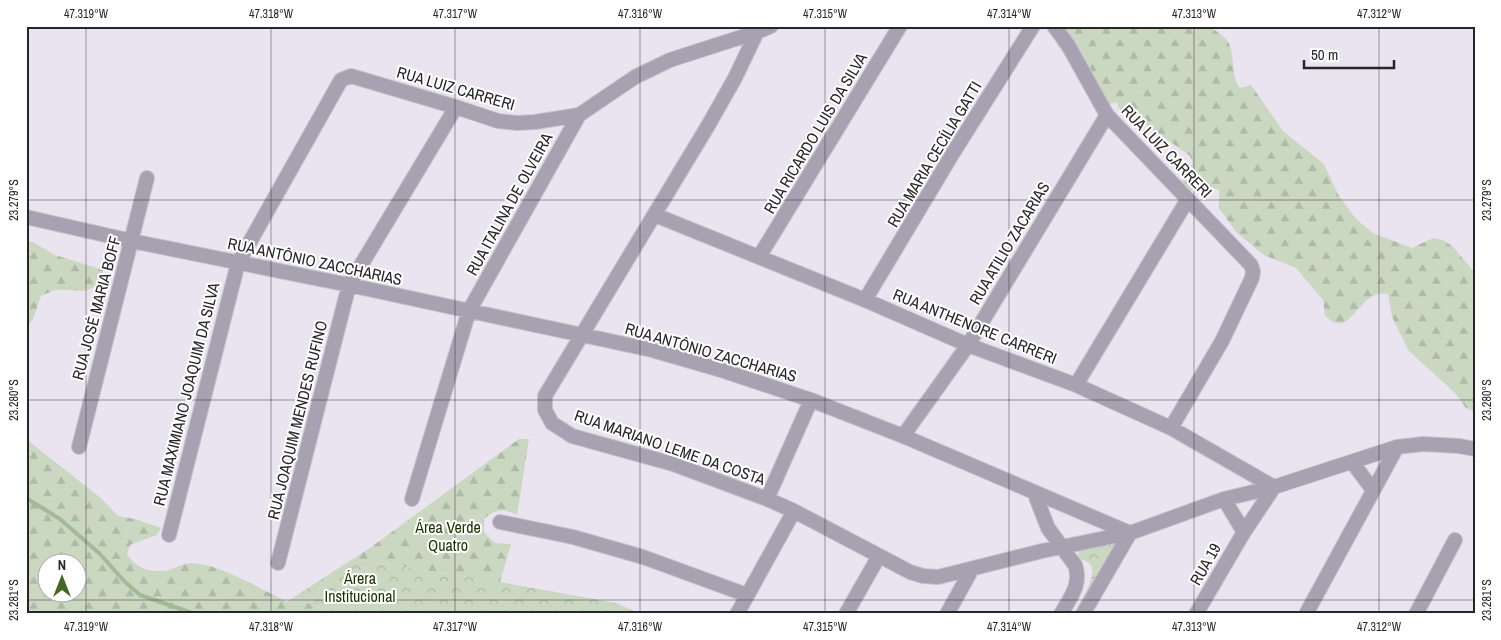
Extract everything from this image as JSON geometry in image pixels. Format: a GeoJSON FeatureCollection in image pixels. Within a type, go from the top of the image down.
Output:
{"type":"FeatureCollection","features":[{"type":"Feature","properties":{"kind":"street","name":"RUA LUIZ CARRERI"},"geometry":{"type":"LineString","coordinates":[[338,83],[344,77],[351,76],[498,121],[517,123],[579,115],[635,77],[670,60],[771,26]]}},
{"type":"Feature","properties":{"kind":"street","name":"RUA RICARDO LUIS DA SILVA"},"geometry":{"type":"LineString","coordinates":[[759,257],[900,26]]}},
{"type":"Feature","properties":{"kind":"street","name":"RUA MARIA CECÍLIA GATTI"},"geometry":{"type":"LineString","coordinates":[[865,300],[953,153],[1033,26]]}},
{"type":"Feature","properties":{"kind":"street","name":"RUA LUIZ CARRERI"},"geometry":{"type":"LineString","coordinates":[[1054,26],[1068,45],[1107,115],[1251,265],[1253,271],[1252,278],[1222,341],[1171,428]]}},
{"type":"Feature","properties":{"kind":"street"},"geometry":{"type":"LineString","coordinates":[[582,335],[714,116],[756,32]]}},
{"type":"Feature","properties":{"kind":"street","name":"RUA MAXIMIANO JOAQUIM DA SILVA"},"geometry":{"type":"LineString","coordinates":[[169,535],[238,263],[338,83]]}},
{"type":"Feature","properties":{"kind":"street","name":"RUA JOAQUIM MENDES RUFINO"},"geometry":{"type":"LineString","coordinates":[[278,563],[349,285],[456,107]]}},
{"type":"Feature","properties":{"kind":"street","name":"RUA ITALINA DE OLVEIRA"},"geometry":{"type":"LineString","coordinates":[[412,499],[469,311],[579,115]]}},
{"type":"Feature","properties":{"kind":"street","name":"RUA ATILIO ZACARIAS"},"geometry":{"type":"LineString","coordinates":[[903,436],[968,345],[1107,115]]}},
{"type":"Feature","properties":{"kind":"street","name":"RUA JOSÉ MARIA BOFF"},"geometry":{"type":"LineString","coordinates":[[79,446],[147,178]]}},
{"type":"Feature","properties":{"kind":"street"},"geometry":{"type":"LineString","coordinates":[[1076,385],[1188,199]]}},
{"type":"Feature","properties":{"kind":"street","name":"RUA ANTHENORE CARRERI"},"geometry":{"type":"LineString","coordinates":[[655,215],[865,300],[968,345],[1076,385],[1171,428],[1274,486]]}},
{"type":"Feature","properties":{"kind":"street","name":"RUA ANTÔNIO ZACCHARIAS"},"geometry":{"type":"LineString","coordinates":[[26,217],[652,350],[721,370],[811,400],[903,436],[1130,533]]}},
{"type":"Feature","properties":{"kind":"street","name":"RUA MARIANO LEME DA COSTA"},"geometry":{"type":"LineString","coordinates":[[582,335],[545,396],[544,410],[552,423],[572,436],[673,464],[767,499],[794,511],[910,572],[923,576],[938,577],[1060,547],[1130,533]]}},
{"type":"Feature","properties":{"kind":"street"},"geometry":{"type":"LineString","coordinates":[[767,499],[811,400]]}},
{"type":"Feature","properties":{"kind":"street"},"geometry":{"type":"LineString","coordinates":[[1083,614],[1130,533],[1224,499],[1274,486],[1397,447],[1423,444],[1458,446],[1475,450]]}},
{"type":"Feature","properties":{"kind":"street"},"geometry":{"type":"LineString","coordinates":[[1306,614],[1397,447]]}},
{"type":"Feature","properties":{"kind":"street"},"geometry":{"type":"LineString","coordinates":[[1352,462],[1373,490]]}},
{"type":"Feature","properties":{"kind":"street","name":"RUA 19"},"geometry":{"type":"LineString","coordinates":[[1196,614],[1244,532],[1274,486]]}},
{"type":"Feature","properties":{"kind":"street"},"geometry":{"type":"LineString","coordinates":[[1034,492],[1048,528],[1060,547],[1075,565],[1076,588],[1061,614]]}},
{"type":"Feature","properties":{"kind":"street"},"geometry":{"type":"LineString","coordinates":[[1224,499],[1244,532]]}},
{"type":"Feature","properties":{"kind":"street"},"geometry":{"type":"LineString","coordinates":[[737,614],[794,511]]}},
{"type":"Feature","properties":{"kind":"street"},"geometry":{"type":"LineString","coordinates":[[500,522],[573,537],[643,557],[747,595]]}},
{"type":"Feature","properties":{"kind":"street"},"geometry":{"type":"LineString","coordinates":[[1416,614],[1455,540]]}},
{"type":"Feature","properties":{"kind":"street"},"geometry":{"type":"LineString","coordinates":[[846,614],[878,556]]}},
{"type":"Feature","properties":{"kind":"street"},"geometry":{"type":"LineString","coordinates":[[947,614],[972,569]]}},
{"type":"Feature","properties":{"kind":"green space"},"geometry":{"type":"Polygon","coordinates":[[[1053,26],[1210,26],[1224,37],[1231,50],[1235,77],[1240,88],[1251,85],[1283,131],[1324,164],[1339,196],[1357,220],[1373,233],[1412,248],[1433,238],[1445,241],[1453,247],[1475,273],[1475,412],[1466,408],[1456,394],[1409,351],[1392,317],[1388,294],[1379,294],[1371,297],[1348,320],[1336,323],[1325,316],[1323,300],[1296,268],[1264,255],[1236,232],[1219,208],[1219,190],[1200,183],[1187,195],[1181,195],[1181,182],[1193,163],[1190,156],[1140,120],[1122,113],[1116,102],[1101,107],[1083,77],[1057,45],[1053,26]]]}},
{"type":"Feature","properties":{"kind":"green space"},"geometry":{"type":"Polygon","coordinates":[[[26,241],[33,242],[55,255],[100,269],[103,271],[103,278],[87,290],[56,290],[41,296],[33,319],[26,330],[26,241]]]}},
{"type":"Feature","properties":{"kind":"green space"},"geometry":{"type":"Polygon","coordinates":[[[26,439],[102,499],[118,516],[135,519],[161,528],[157,535],[130,545],[127,554],[142,568],[158,571],[190,563],[201,564],[226,572],[287,602],[294,597],[333,614],[26,614],[26,439]]]}},
{"type":"Feature","properties":{"kind":"green space","name":"Área Verde Quatro"},"geometry":{"type":"Polygon","coordinates":[[[519,439],[529,439],[517,515],[508,511],[496,511],[484,519],[484,532],[495,543],[511,544],[500,582],[353,559],[374,545],[519,439]]]}},
{"type":"Feature","properties":{"kind":"green space"},"geometry":{"type":"Polygon","coordinates":[[[1115,537],[1113,551],[1079,614],[1073,614],[1087,590],[1092,576],[1090,564],[1079,558],[1078,548],[1115,537]]]}},
{"type":"Feature","properties":{"kind":"green space","name":"Árera Institucional"},"geometry":{"type":"Polygon","coordinates":[[[353,559],[500,582],[616,603],[641,614],[334,614],[294,597],[353,559]]]}},
{"type":"Feature","properties":{"kind":"waterway"},"geometry":{"type":"LineString","coordinates":[[26,498],[60,519],[100,554],[124,581],[140,595],[195,614]]}}]}
